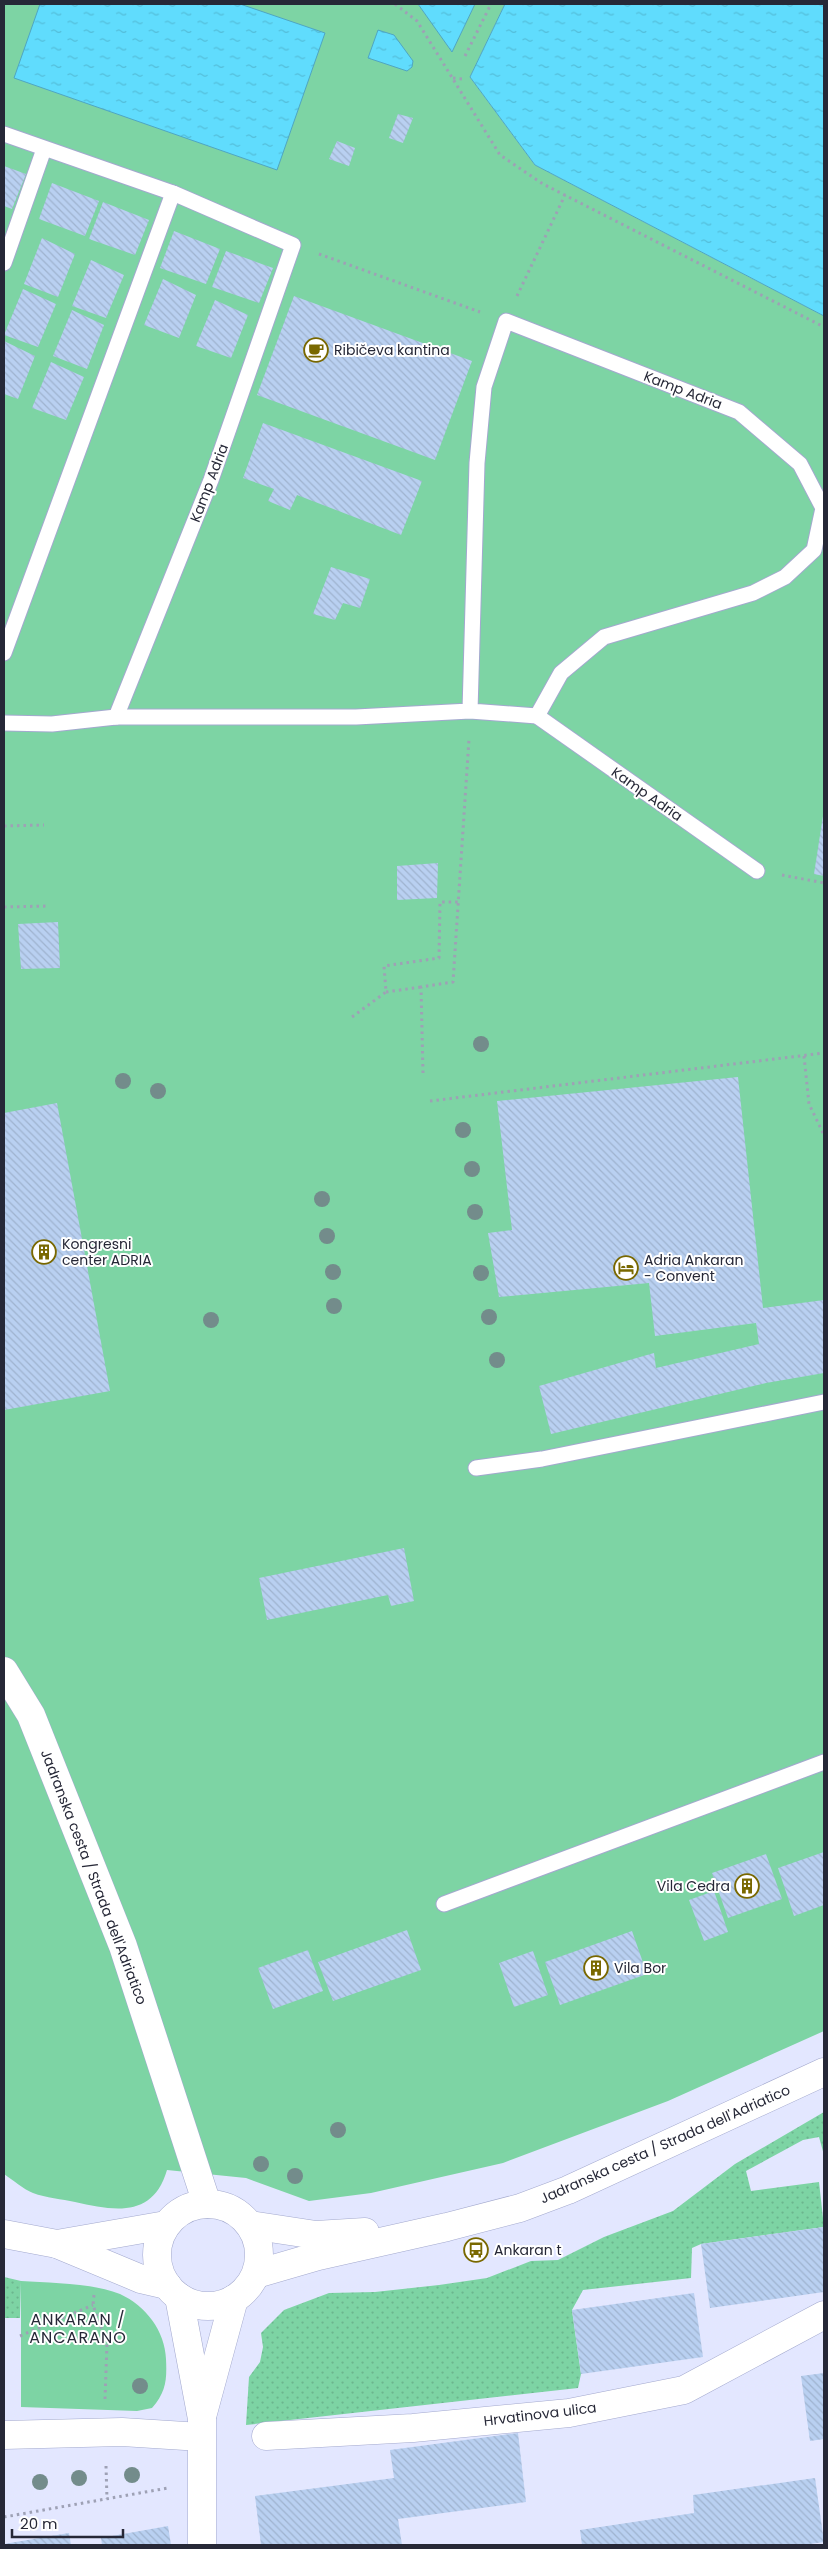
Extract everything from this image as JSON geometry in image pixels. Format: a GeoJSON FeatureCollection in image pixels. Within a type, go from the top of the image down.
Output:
{"type":"FeatureCollection","features":[{"type":"Feature","properties":{"kind":"street","name":"Jadranska cesta / Strada dell'Adriatico"},"geometry":{"type":"LineString","coordinates":[[4,1672],[31,1715],[123,1946],[180,2116],[206,2204]]}},
{"type":"Feature","properties":{"kind":"street","name":"Jadranska cesta / Strada dell'Adriatico"},"geometry":{"type":"LineString","coordinates":[[256,2274],[318,2256],[447,2228],[520,2208],[568,2190],[824,2072]]}},
{"type":"Feature","properties":{"kind":"street"},"geometry":{"type":"LineString","coordinates":[[4,2234],[57,2244],[173,2291],[192,2303],[206,2306],[234,2299],[247,2288],[256,2274],[260,2258],[258,2240],[250,2226],[238,2213],[222,2205],[206,2204],[191,2206],[177,2214],[166,2225],[159,2240],[157,2255],[159,2271],[173,2291],[202,2428],[202,2545]]}},
{"type":"Feature","properties":{"kind":"street"},"geometry":{"type":"LineString","coordinates":[[57,2244],[166,2225]]}},
{"type":"Feature","properties":{"kind":"street","name":"Jadranska cesta / Strada dell'Adriatico"},"geometry":{"type":"LineString","coordinates":[[250,2226],[316,2235],[447,2228]]}},
{"type":"Feature","properties":{"kind":"street"},"geometry":{"type":"LineString","coordinates":[[202,2428],[234,2299]]}},
{"type":"Feature","properties":{"kind":"street","name":"Hrvatinova ulica"},"geometry":{"type":"LineString","coordinates":[[266,2436],[413,2428],[569,2413],[684,2390],[824,2315]]}},
{"type":"Feature","properties":{"kind":"street"},"geometry":{"type":"LineString","coordinates":[[4,2435],[202,2428]]}},
{"type":"Feature","properties":{"kind":"lane"},"geometry":{"type":"LineString","coordinates":[[4,134],[173,193],[294,245]]}},
{"type":"Feature","properties":{"kind":"lane"},"geometry":{"type":"LineString","coordinates":[[4,263],[44,149]]}},
{"type":"Feature","properties":{"kind":"lane"},"geometry":{"type":"LineString","coordinates":[[4,653],[173,193]]}},
{"type":"Feature","properties":{"kind":"lane","name":"Kamp Adria"},"geometry":{"type":"LineString","coordinates":[[116,717],[211,480],[294,245]]}},
{"type":"Feature","properties":{"kind":"lane"},"geometry":{"type":"LineString","coordinates":[[470,710],[477,463],[484,387],[506,321]]}},
{"type":"Feature","properties":{"kind":"lane","name":"Kamp Adria"},"geometry":{"type":"LineString","coordinates":[[506,321],[739,412],[800,464],[824,509],[814,550],[785,577],[753,593],[604,637],[561,673],[537,716],[757,871]]}},
{"type":"Feature","properties":{"kind":"lane"},"geometry":{"type":"LineString","coordinates":[[4,724],[52,724],[116,717],[356,717],[470,710],[537,716]]}},
{"type":"Feature","properties":{"kind":"lane"},"geometry":{"type":"LineString","coordinates":[[476,1468],[542,1459],[824,1402]]}},
{"type":"Feature","properties":{"kind":"lane"},"geometry":{"type":"LineString","coordinates":[[444,1904],[824,1762]]}},
{"type":"Feature","properties":{"kind":"path"},"geometry":{"type":"LineString","coordinates":[[395,4],[417,21],[500,155],[543,184],[824,328]]}},
{"type":"Feature","properties":{"kind":"path"},"geometry":{"type":"LineString","coordinates":[[465,56],[490,4]]}},
{"type":"Feature","properties":{"kind":"path"},"geometry":{"type":"LineString","coordinates":[[452,78],[463,79]]}},
{"type":"Feature","properties":{"kind":"path"},"geometry":{"type":"LineString","coordinates":[[294,245],[506,321],[565,195]]}},
{"type":"Feature","properties":{"kind":"path"},"geometry":{"type":"LineString","coordinates":[[352,1017],[386,992],[453,982],[460,902],[470,710]]}},
{"type":"Feature","properties":{"kind":"path"},"geometry":{"type":"LineString","coordinates":[[4,826],[44,824]]}},
{"type":"Feature","properties":{"kind":"path"},"geometry":{"type":"LineString","coordinates":[[757,871],[824,883]]}},
{"type":"Feature","properties":{"kind":"path"},"geometry":{"type":"LineString","coordinates":[[386,992],[384,966],[439,958],[440,902],[460,902]]}},
{"type":"Feature","properties":{"kind":"path"},"geometry":{"type":"LineString","coordinates":[[4,907],[49,906]]}},
{"type":"Feature","properties":{"kind":"path"},"geometry":{"type":"LineString","coordinates":[[421,987],[423,1073]]}},
{"type":"Feature","properties":{"kind":"path"},"geometry":{"type":"LineString","coordinates":[[430,1101],[824,1053]]}},
{"type":"Feature","properties":{"kind":"path"},"geometry":{"type":"LineString","coordinates":[[804,1056],[810,1104],[824,1135]]}},
{"type":"Feature","properties":{"kind":"path"},"geometry":{"type":"LineString","coordinates":[[20,2336],[93,2306],[108,2344],[105,2408]]}},
{"type":"Feature","properties":{"kind":"path"},"geometry":{"type":"LineString","coordinates":[[106,2464],[107,2499]]}},
{"type":"Feature","properties":{"kind":"path"},"geometry":{"type":"LineString","coordinates":[[4,2517],[174,2487]]}},
{"type":"Feature","properties":{"kind":"green space"},"geometry":{"type":"Polygon","coordinates":[[[4,4],[418,4],[452,51],[475,4],[505,4],[470,77],[535,165],[824,316],[824,2031],[668,2101],[503,2163],[371,2193],[309,2201],[246,2178],[167,2170],[161,2186],[152,2197],[142,2204],[131,2207],[104,2208],[38,2195],[4,2174],[4,4]]]}},
{"type":"Feature","properties":{"kind":"green space"},"geometry":{"type":"Polygon","coordinates":[[[824,2112],[824,2155],[819,2137],[803,2140],[746,2171],[751,2191],[819,2182],[824,2227],[701,2244],[692,2248],[691,2278],[583,2290],[572,2310],[581,2374],[578,2388],[246,2425],[249,2377],[260,2362],[263,2347],[261,2333],[284,2310],[329,2293],[375,2292],[439,2285],[487,2278],[531,2261],[558,2260],[604,2237],[673,2211],[735,2164],[824,2112]]]}},
{"type":"Feature","properties":{"kind":"green space"},"geometry":{"type":"Polygon","coordinates":[[[4,2277],[21,2281],[20,2318],[4,2318],[4,2277]]]}},
{"type":"Feature","properties":{"kind":"green space"},"geometry":{"type":"Polygon","coordinates":[[[21,2281],[72,2284],[109,2290],[129,2299],[146,2312],[158,2329],[165,2349],[166,2359],[165,2385],[160,2397],[152,2408],[137,2411],[21,2407],[21,2281]]]}},
{"type":"Feature","properties":{"kind":"water"},"geometry":{"type":"Polygon","coordinates":[[[40,4],[240,4],[325,33],[277,170],[14,78],[40,4]]]}},
{"type":"Feature","properties":{"kind":"water"},"geometry":{"type":"Polygon","coordinates":[[[418,4],[475,4],[452,52],[418,4]]]}},
{"type":"Feature","properties":{"kind":"water"},"geometry":{"type":"Polygon","coordinates":[[[505,4],[824,4],[824,316],[535,165],[470,77],[505,4]]]}},
{"type":"Feature","properties":{"kind":"water"},"geometry":{"type":"Polygon","coordinates":[[[378,30],[394,35],[413,61],[412,67],[407,71],[368,58],[378,30]]]}},
{"type":"Feature","properties":{"kind":"building"},"geometry":{"type":"Polygon","coordinates":[[[398,114],[413,118],[403,143],[389,138],[398,114]]]}},
{"type":"Feature","properties":{"kind":"building"},"geometry":{"type":"Polygon","coordinates":[[[337,141],[355,148],[349,166],[329,159],[337,141]]]}},
{"type":"Feature","properties":{"kind":"building"},"geometry":{"type":"Polygon","coordinates":[[[4,166],[26,174],[12,209],[4,206],[4,166]]]}},
{"type":"Feature","properties":{"kind":"building"},"geometry":{"type":"Polygon","coordinates":[[[52,183],[99,201],[85,236],[39,219],[52,183]]]}},
{"type":"Feature","properties":{"kind":"building"},"geometry":{"type":"Polygon","coordinates":[[[103,202],[149,220],[135,255],[89,239],[103,202]]]}},
{"type":"Feature","properties":{"kind":"building"},"geometry":{"type":"Polygon","coordinates":[[[174,231],[220,249],[206,284],[160,268],[174,231]]]}},
{"type":"Feature","properties":{"kind":"building"},"geometry":{"type":"Polygon","coordinates":[[[42,238],[75,254],[58,297],[24,284],[42,238]]]}},
{"type":"Feature","properties":{"kind":"building"},"geometry":{"type":"Polygon","coordinates":[[[226,251],[273,268],[259,303],[212,287],[226,251]]]}},
{"type":"Feature","properties":{"kind":"building"},"geometry":{"type":"Polygon","coordinates":[[[91,260],[124,275],[106,318],[72,306],[91,260]]]}},
{"type":"Feature","properties":{"kind":"building"},"geometry":{"type":"Polygon","coordinates":[[[163,279],[196,295],[179,338],[144,325],[163,279]]]}},
{"type":"Feature","properties":{"kind":"building"},"geometry":{"type":"Polygon","coordinates":[[[23,289],[56,304],[38,347],[4,335],[23,289]]]}},
{"type":"Feature","properties":{"kind":"building"},"geometry":{"type":"Polygon","coordinates":[[[294,296],[472,361],[435,460],[257,395],[294,296]]]}},
{"type":"Feature","properties":{"kind":"building"},"geometry":{"type":"Polygon","coordinates":[[[215,300],[248,315],[231,358],[196,346],[215,300]]]}},
{"type":"Feature","properties":{"kind":"building"},"geometry":{"type":"Polygon","coordinates":[[[72,310],[104,325],[87,369],[53,356],[72,310]]]}},
{"type":"Feature","properties":{"kind":"building"},"geometry":{"type":"Polygon","coordinates":[[[4,341],[35,356],[18,399],[4,394],[4,341]]]}},
{"type":"Feature","properties":{"kind":"building"},"geometry":{"type":"Polygon","coordinates":[[[51,362],[84,377],[66,420],[32,408],[51,362]]]}},
{"type":"Feature","properties":{"kind":"building"},"geometry":{"type":"Polygon","coordinates":[[[263,423],[422,481],[401,535],[297,495],[290,510],[268,501],[274,489],[243,478],[263,423]]]}},
{"type":"Feature","properties":{"kind":"building"},"geometry":{"type":"Polygon","coordinates":[[[331,567],[370,579],[360,608],[343,603],[335,620],[313,614],[331,567]]]}},
{"type":"Feature","properties":{"kind":"building"},"geometry":{"type":"Polygon","coordinates":[[[824,817],[824,876],[814,874],[824,817]]]}},
{"type":"Feature","properties":{"kind":"building"},"geometry":{"type":"Polygon","coordinates":[[[438,863],[437,898],[397,900],[397,866],[438,863]]]}},
{"type":"Feature","properties":{"kind":"building"},"geometry":{"type":"Polygon","coordinates":[[[58,922],[60,968],[21,969],[18,924],[58,922]]]}},
{"type":"Feature","properties":{"kind":"building","name":"Adria Ankaran - Convent"},"geometry":{"type":"Polygon","coordinates":[[[738,1077],[763,1308],[824,1300],[824,1373],[766,1383],[551,1434],[539,1386],[654,1353],[656,1368],[759,1344],[756,1323],[655,1336],[649,1283],[499,1297],[488,1233],[512,1230],[497,1101],[738,1077]]]}},
{"type":"Feature","properties":{"kind":"building","name":"Kongresni center ADRIA"},"geometry":{"type":"Polygon","coordinates":[[[57,1103],[110,1391],[4,1410],[4,1113],[57,1103]]]}},
{"type":"Feature","properties":{"kind":"building"},"geometry":{"type":"Polygon","coordinates":[[[404,1548],[414,1601],[391,1606],[388,1595],[267,1620],[259,1578],[404,1548]]]}},
{"type":"Feature","properties":{"kind":"building"},"geometry":{"type":"Polygon","coordinates":[[[824,1852],[824,1905],[794,1916],[778,1868],[824,1852]]]}},
{"type":"Feature","properties":{"kind":"building","name":"Vila Cedra"},"geometry":{"type":"Polygon","coordinates":[[[766,1854],[782,1899],[728,1918],[712,1873],[766,1854]]]}},
{"type":"Feature","properties":{"kind":"building","name":"Vila Cedra"},"geometry":{"type":"Polygon","coordinates":[[[714,1891],[728,1932],[704,1941],[689,1900],[714,1891]]]}},
{"type":"Feature","properties":{"kind":"building"},"geometry":{"type":"Polygon","coordinates":[[[407,1930],[421,1970],[333,2001],[318,1962],[407,1930]]]}},
{"type":"Feature","properties":{"kind":"building","name":"Vila Bor"},"geometry":{"type":"Polygon","coordinates":[[[632,1931],[647,1974],[560,2005],[545,1962],[632,1931]]]}},
{"type":"Feature","properties":{"kind":"building"},"geometry":{"type":"Polygon","coordinates":[[[308,1950],[323,1991],[273,2009],[258,1968],[308,1950]]]}},
{"type":"Feature","properties":{"kind":"building"},"geometry":{"type":"Polygon","coordinates":[[[533,1951],[548,1995],[514,2007],[499,1963],[533,1951]]]}},
{"type":"Feature","properties":{"kind":"building"},"geometry":{"type":"Polygon","coordinates":[[[824,2227],[824,2292],[710,2308],[701,2244],[824,2227]]]}},
{"type":"Feature","properties":{"kind":"building"},"geometry":{"type":"Polygon","coordinates":[[[694,2293],[703,2357],[581,2374],[572,2310],[694,2293]]]}},
{"type":"Feature","properties":{"kind":"building"},"geometry":{"type":"Polygon","coordinates":[[[824,2373],[824,2439],[810,2441],[801,2376],[824,2373]]]}},
{"type":"Feature","properties":{"kind":"building"},"geometry":{"type":"Polygon","coordinates":[[[518,2433],[526,2502],[398,2519],[402,2545],[261,2545],[255,2496],[394,2478],[390,2450],[518,2433]]]}},
{"type":"Feature","properties":{"kind":"building"},"geometry":{"type":"Polygon","coordinates":[[[815,2478],[824,2542],[803,2545],[582,2545],[580,2530],[694,2513],[693,2495],[815,2478]]]}},
{"type":"Feature","properties":{"kind":"building"},"geometry":{"type":"Polygon","coordinates":[[[168,2526],[171,2545],[102,2545],[101,2538],[168,2526]]]}},
{"type":"Feature","properties":{"kind":"building"},"geometry":{"type":"Polygon","coordinates":[[[69,2533],[71,2545],[4,2545],[4,2544],[69,2533]]]}},
{"type":"Feature","properties":{"kind":"place","name":"Ribičeva kantina"},"geometry":{"type":"Point","coordinates":[316,350]}},
{"type":"Feature","properties":{"kind":"place","name":"Kongresni center ADRIA"},"geometry":{"type":"Point","coordinates":[44,1252]}},
{"type":"Feature","properties":{"kind":"place","name":"Adria Ankaran - Convent"},"geometry":{"type":"Point","coordinates":[626,1268]}},
{"type":"Feature","properties":{"kind":"place","name":"Vila Cedra"},"geometry":{"type":"Point","coordinates":[747,1886]}},
{"type":"Feature","properties":{"kind":"place","name":"Vila Bor"},"geometry":{"type":"Point","coordinates":[596,1968]}},
{"type":"Feature","properties":{"kind":"place","name":"Ankaran t"},"geometry":{"type":"Point","coordinates":[476,2250]}},
{"type":"Feature","properties":{"kind":"district","name":"ANKARAN / ANCARANO"},"geometry":{"type":"Point","coordinates":[78,2328]}}]}
